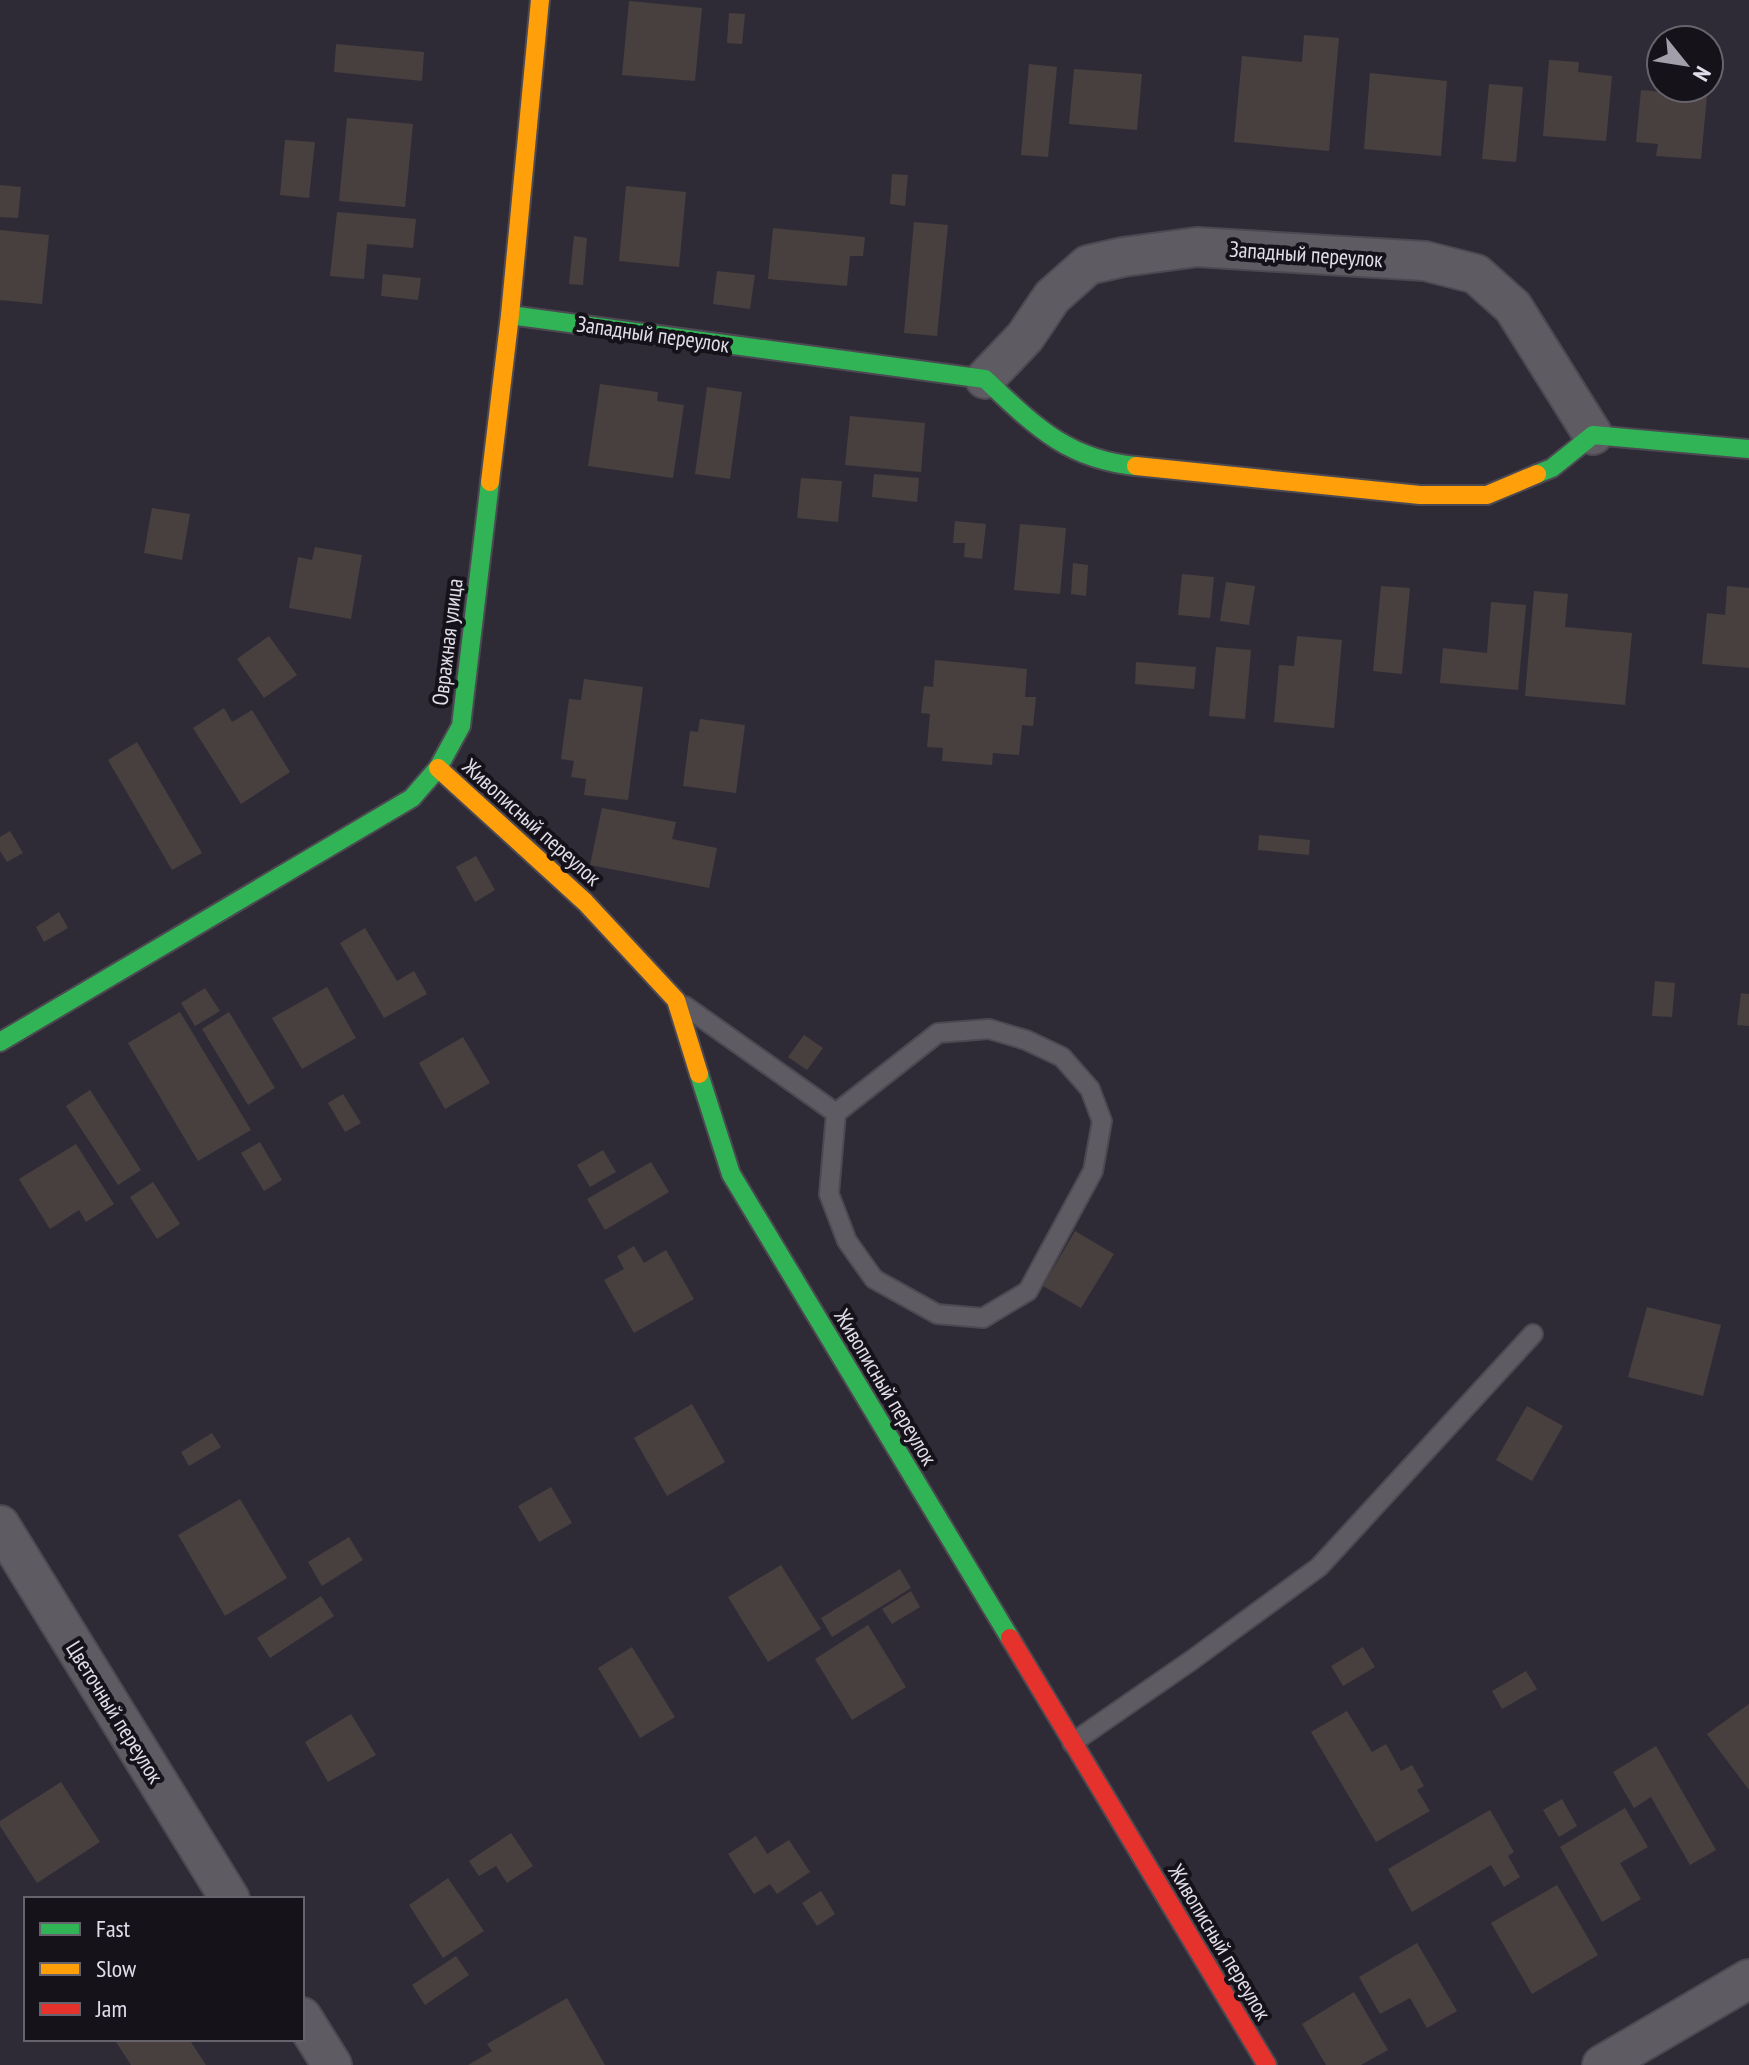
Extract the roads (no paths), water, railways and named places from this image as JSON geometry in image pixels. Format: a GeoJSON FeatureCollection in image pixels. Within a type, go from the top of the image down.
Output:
{"type":"FeatureCollection","features":[{"type":"Feature","properties":{"kind":"street","name":"Овражная улица"},"geometry":{"type":"LineString","coordinates":[[0,1042],[412,798],[438,768],[461,726],[510,315],[540,0]]}},
{"type":"Feature","properties":{"kind":"street","name":"Западный переулок"},"geometry":{"type":"LineString","coordinates":[[510,315],[985,379],[1025,337],[1052,297],[1088,265],[1197,247],[1425,261],[1476,274],[1513,307],[1593,435]]}},
{"type":"Feature","properties":{"kind":"street"},"geometry":{"type":"LineString","coordinates":[[985,379],[1027,419],[1066,448],[1112,464],[1405,494],[1487,495],[1552,468],[1593,435],[1749,449]]}},
{"type":"Feature","properties":{"kind":"street","name":"Живописный переулок"},"geometry":{"type":"LineString","coordinates":[[438,768],[585,902],[676,1000],[731,1174],[1267,2065]]}},
{"type":"Feature","properties":{"kind":"street","name":"Цветочный переулок"},"geometry":{"type":"LineString","coordinates":[[0,1525],[229,1897]]}},
{"type":"Feature","properties":{"kind":"street"},"geometry":{"type":"LineString","coordinates":[[1602,2065],[1749,1979]]}},
{"type":"Feature","properties":{"kind":"street"},"geometry":{"type":"LineString","coordinates":[[304,2020],[332,2065]]}},
{"type":"Feature","properties":{"kind":"lane"},"geometry":{"type":"LineString","coordinates":[[676,1000],[836,1113]]}},
{"type":"Feature","properties":{"kind":"lane"},"geometry":{"type":"LineString","coordinates":[[989,1029],[1026,1040],[1062,1057],[1090,1089],[1102,1121],[1093,1171],[1028,1291],[983,1318],[937,1314],[874,1279],[847,1241],[829,1194],[836,1113],[938,1033],[989,1029]]}},
{"type":"Feature","properties":{"kind":"lane"},"geometry":{"type":"LineString","coordinates":[[1072,1743],[1319,1567],[1533,1334]]}}]}
